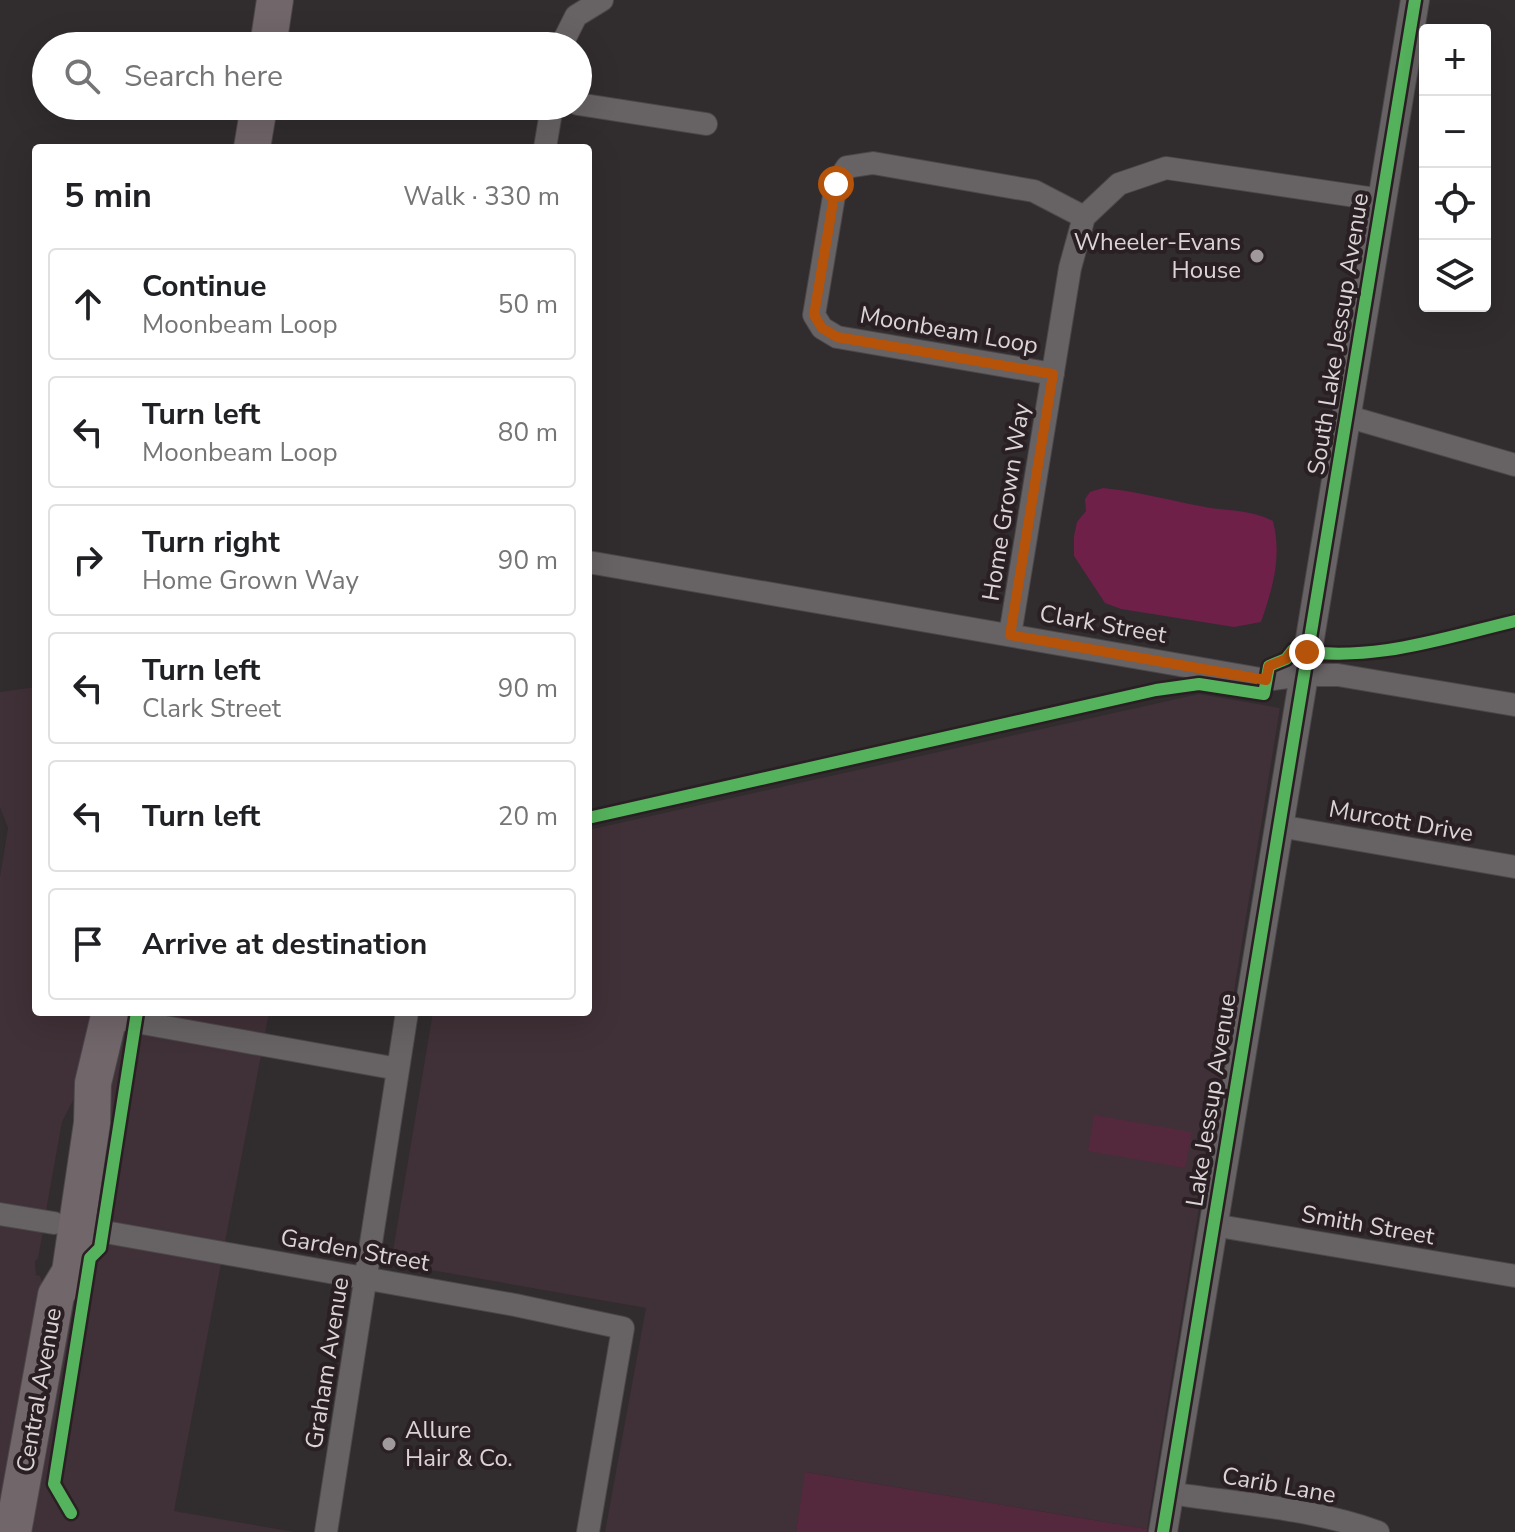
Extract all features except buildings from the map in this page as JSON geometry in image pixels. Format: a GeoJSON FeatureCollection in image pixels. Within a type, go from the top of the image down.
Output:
{"type":"FeatureCollection","features":[{"type":"Feature","properties":{"kind":"main road"},"geometry":{"type":"LineString","coordinates":[[270,32],[275,0]]}},
{"type":"Feature","properties":{"kind":"main road"},"geometry":{"type":"LineString","coordinates":[[253,144],[257,120]]}},
{"type":"Feature","properties":{"kind":"main road","name":"Central Avenue"},"geometry":{"type":"LineString","coordinates":[[14,1532],[51,1281],[70,1272],[65,1225],[92,1123],[93,1083],[110,1016]]}},
{"type":"Feature","properties":{"kind":"street"},"geometry":{"type":"LineString","coordinates":[[568,32],[576,16],[602,0]]}},
{"type":"Feature","properties":{"kind":"street","name":"South Lake Jessup Avenue"},"geometry":{"type":"LineString","coordinates":[[1303,675],[1415,0]]}},
{"type":"Feature","properties":{"kind":"street"},"geometry":{"type":"LineString","coordinates":[[592,106],[706,124]]}},
{"type":"Feature","properties":{"kind":"street"},"geometry":{"type":"LineString","coordinates":[[546,144],[550,120]]}},
{"type":"Feature","properties":{"kind":"street","name":"Moonbeam Loop"},"geometry":{"type":"LineString","coordinates":[[1053,374],[837,337],[822,328],[814,315],[836,184],[847,167],[873,163],[1034,191],[1084,217]]}},
{"type":"Feature","properties":{"kind":"street"},"geometry":{"type":"LineString","coordinates":[[1084,217],[1119,184],[1166,168],[1382,200]]}},
{"type":"Feature","properties":{"kind":"street","name":"Home Grown Way"},"geometry":{"type":"LineString","coordinates":[[1010,635],[1070,268],[1084,217]]}},
{"type":"Feature","properties":{"kind":"street"},"geometry":{"type":"LineString","coordinates":[[1346,416],[1515,465]]}},
{"type":"Feature","properties":{"kind":"street","name":"Clark Street"},"geometry":{"type":"LineString","coordinates":[[592,563],[1266,680],[1303,675],[1338,675],[1515,705]]}},
{"type":"Feature","properties":{"kind":"street","name":"Lake Jessup Avenue"},"geometry":{"type":"LineString","coordinates":[[1163,1532],[1303,675]]}},
{"type":"Feature","properties":{"kind":"street","name":"Murcott Drive"},"geometry":{"type":"LineString","coordinates":[[1279,826],[1515,867]]}},
{"type":"Feature","properties":{"kind":"street"},"geometry":{"type":"LineString","coordinates":[[115,1016],[398,1069]]}},
{"type":"Feature","properties":{"kind":"street","name":"Graham Avenue"},"geometry":{"type":"LineString","coordinates":[[326,1532],[406,1016]]}},
{"type":"Feature","properties":{"kind":"street","name":"Garden Street"},"geometry":{"type":"LineString","coordinates":[[0,1214],[515,1305],[623,1328],[588,1532]]}},
{"type":"Feature","properties":{"kind":"street","name":"Smith Street"},"geometry":{"type":"LineString","coordinates":[[1213,1225],[1515,1276]]}},
{"type":"Feature","properties":{"kind":"street","name":"Carib Lane"},"geometry":{"type":"LineString","coordinates":[[1170,1493],[1292,1511],[1378,1532]]}},
{"type":"Feature","properties":{"kind":"shaded area"},"geometry":{"type":"Polygon","coordinates":[[[1103,488],[1246,512],[1273,521],[1277,547],[1275,572],[1261,622],[1234,627],[1121,609],[1105,603],[1074,556],[1074,536],[1077,522],[1086,511],[1085,499],[1090,492],[1103,488]]]}},
{"type":"Feature","properties":{"kind":"shaded area"},"geometry":{"type":"Polygon","coordinates":[[[32,688],[32,1016],[100,1016],[83,1081],[62,1122],[46,1211],[0,1203],[0,877],[8,828],[0,807],[0,692],[32,688]]]}},
{"type":"Feature","properties":{"kind":"shaded area"},"geometry":{"type":"Polygon","coordinates":[[[1199,694],[1280,708],[1147,1529],[806,1472],[796,1532],[605,1532],[646,1308],[391,1263],[432,1016],[592,1016],[592,829],[1199,694]]]}},
{"type":"Feature","properties":{"kind":"shaded area"},"geometry":{"type":"Polygon","coordinates":[[[164,1016],[268,1016],[265,1034],[164,1016]]]}},
{"type":"Feature","properties":{"kind":"shaded area"},"geometry":{"type":"Polygon","coordinates":[[[116,1030],[261,1056],[225,1242],[88,1218],[116,1030]]]}},
{"type":"Feature","properties":{"kind":"shaded area"},"geometry":{"type":"Polygon","coordinates":[[[1094,1115],[1192,1132],[1185,1168],[1088,1151],[1094,1115]]]}},
{"type":"Feature","properties":{"kind":"shaded area"},"geometry":{"type":"Polygon","coordinates":[[[0,1225],[43,1232],[35,1261],[36,1275],[40,1276],[46,1294],[0,1532],[0,1225]]]}},
{"type":"Feature","properties":{"kind":"shaded area"},"geometry":{"type":"Polygon","coordinates":[[[84,1240],[221,1264],[174,1511],[294,1532],[23,1532],[84,1240]]]}},
{"type":"Feature","properties":{"kind":"shaded area"},"geometry":{"type":"Polygon","coordinates":[[[805,1472],[1147,1529],[1147,1532],[796,1532],[805,1472]]]}},
{"type":"Feature","properties":{"kind":"cycle path"},"geometry":{"type":"LineString","coordinates":[[1163,1532],[1415,0]]}},
{"type":"Feature","properties":{"kind":"cycle path"},"geometry":{"type":"LineString","coordinates":[[592,817],[1156,690],[1199,684],[1264,694],[1269,666],[1286,659],[1293,650],[1322,653],[1378,651],[1432,642],[1515,621]]}},
{"type":"Feature","properties":{"kind":"cycle path"},"geometry":{"type":"LineString","coordinates":[[71,1513],[54,1484],[90,1258],[100,1248],[136,1016]]}},
{"type":"Feature","properties":{"kind":"place","name":"Wheeler-Evans House"},"geometry":{"type":"Point","coordinates":[1257,256]}},
{"type":"Feature","properties":{"kind":"place","name":"Allure Hair & Co."},"geometry":{"type":"Point","coordinates":[389,1444]}},
{"type":"Feature","properties":{"kind":"route"},"geometry":{"type":"LineString","coordinates":[[836,184],[814,315],[822,328],[837,337],[1053,374],[1010,635],[1266,680],[1269,666],[1286,659],[1293,650],[1307,652]]}}]}
